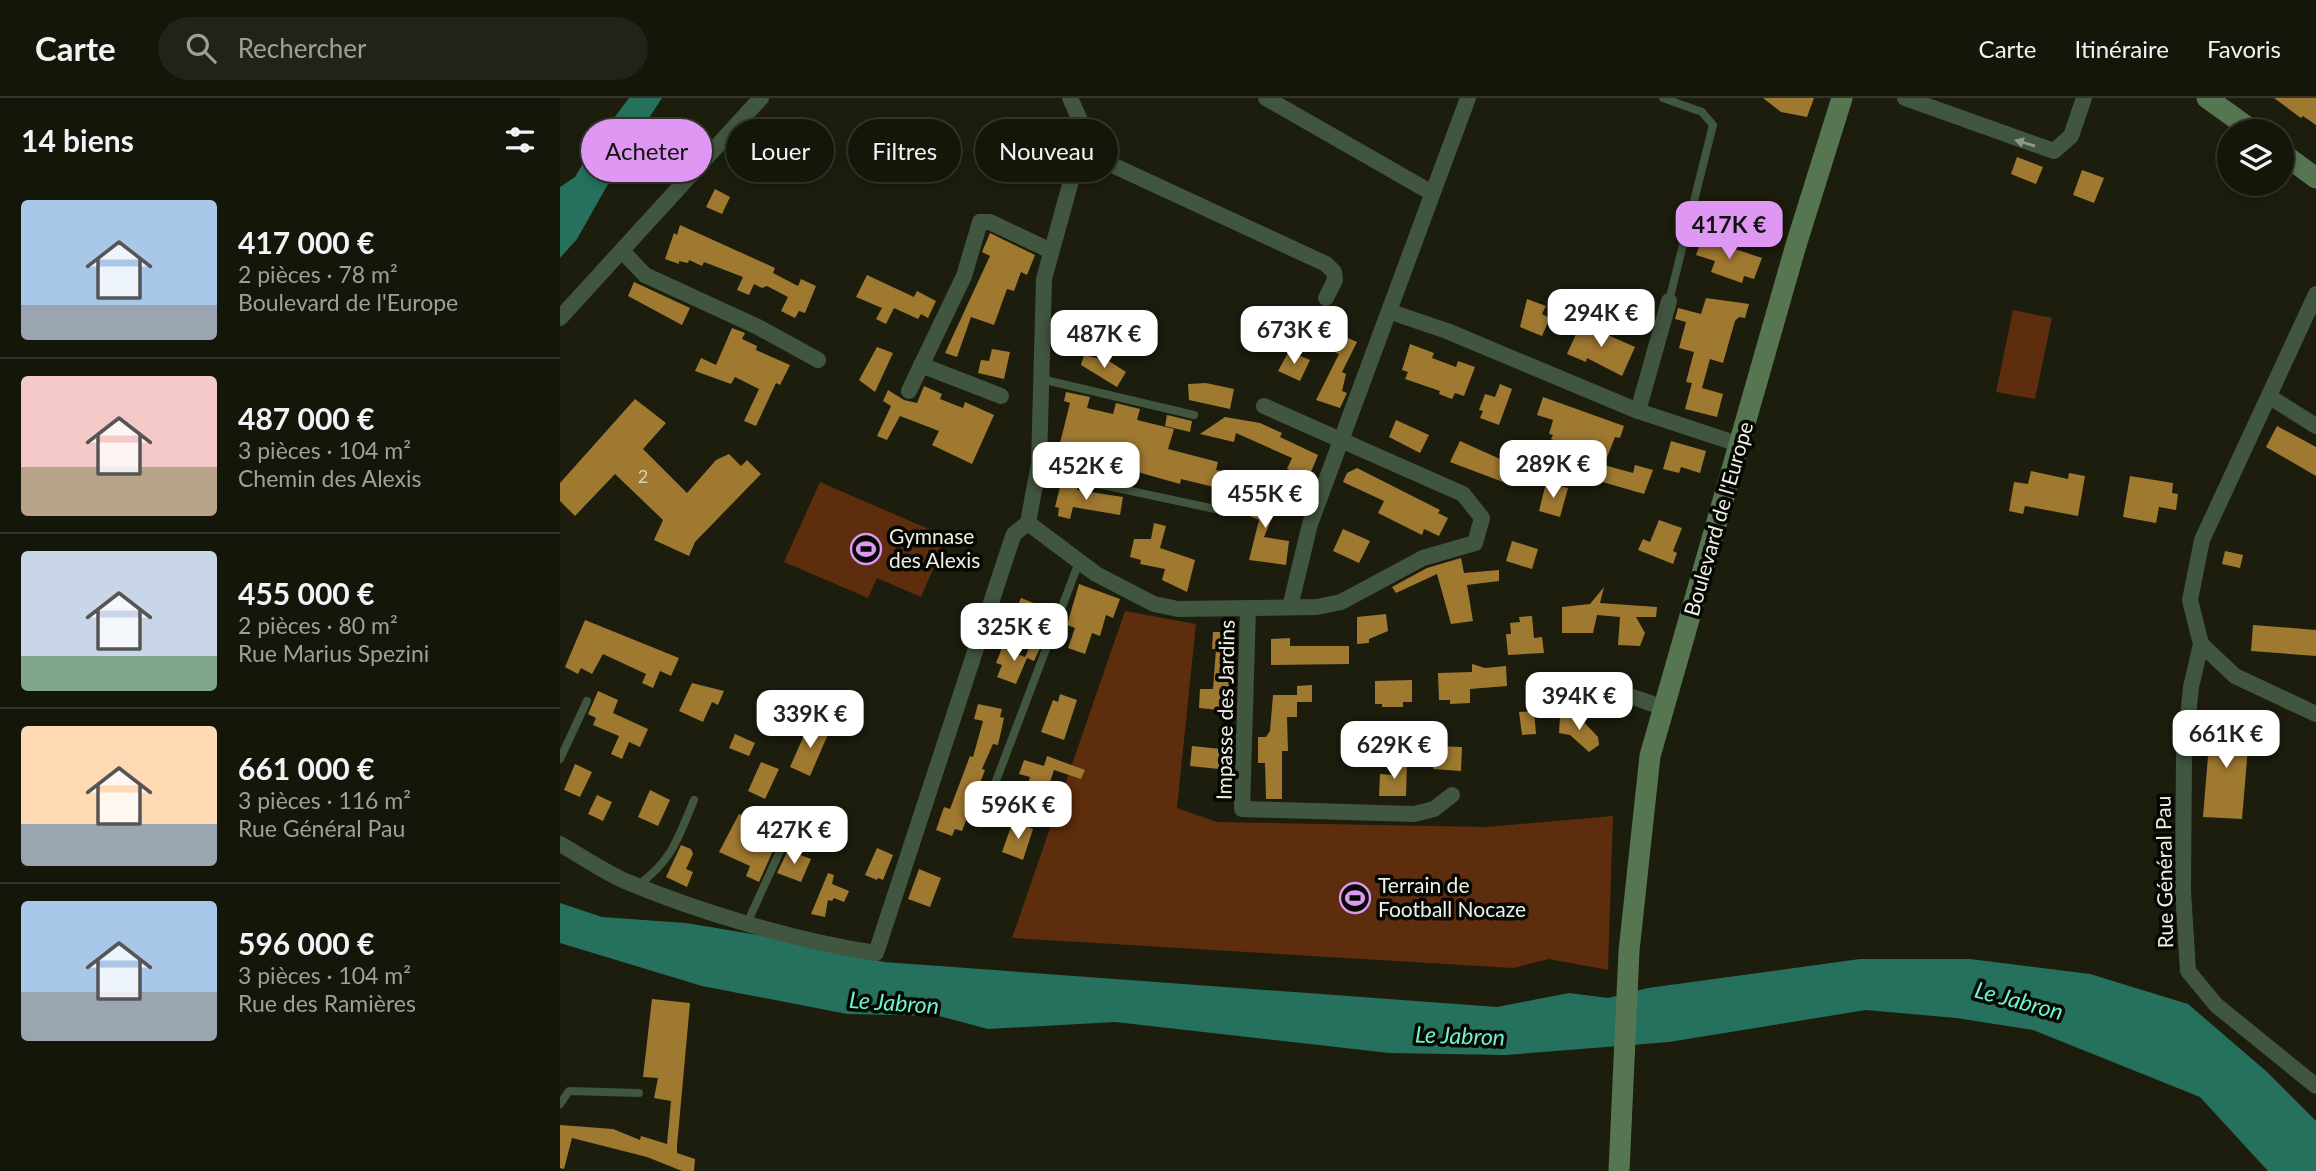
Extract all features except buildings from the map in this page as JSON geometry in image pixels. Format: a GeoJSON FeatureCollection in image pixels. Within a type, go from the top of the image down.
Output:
{"type":"FeatureCollection","features":[{"type":"Feature","properties":{"kind":"main road","name":"Boulevard de l'Europe"},"geometry":{"type":"LineString","coordinates":[[1619,1171],[1629,947],[1650,756],[1796,246],[1842,98]]}},
{"type":"Feature","properties":{"kind":"main road"},"geometry":{"type":"LineString","coordinates":[[2207,98],[2236,119]]}},
{"type":"Feature","properties":{"kind":"main road"},"geometry":{"type":"LineString","coordinates":[[2294,162],[2316,178]]}},
{"type":"Feature","properties":{"kind":"street"},"geometry":{"type":"LineString","coordinates":[[560,318],[624,252],[761,98]]}},
{"type":"Feature","properties":{"kind":"street"},"geometry":{"type":"LineString","coordinates":[[1070,98],[1080,119]]}},
{"type":"Feature","properties":{"kind":"street"},"geometry":{"type":"LineString","coordinates":[[1266,98],[1432,193]]}},
{"type":"Feature","properties":{"kind":"street"},"geometry":{"type":"LineString","coordinates":[[1290,607],[1310,524],[1391,312],[1468,98]]}},
{"type":"Feature","properties":{"kind":"street"},"geometry":{"type":"LineString","coordinates":[[1905,98],[2054,151],[2071,135],[2084,98]]}},
{"type":"Feature","properties":{"kind":"street"},"geometry":{"type":"LineString","coordinates":[[1118,168],[1326,264],[1334,272],[1335,280],[1326,298]]}},
{"type":"Feature","properties":{"kind":"street"},"geometry":{"type":"LineString","coordinates":[[560,844],[638,885],[732,918],[835,946],[876,953],[909,860],[1011,542],[1014,534],[1028,523],[1037,471],[1044,279],[1071,182]]}},
{"type":"Feature","properties":{"kind":"street"},"geometry":{"type":"LineString","coordinates":[[909,391],[964,276],[980,222],[990,222],[1051,251]]}},
{"type":"Feature","properties":{"kind":"street"},"geometry":{"type":"LineString","coordinates":[[624,252],[645,275],[758,327],[818,360]]}},
{"type":"Feature","properties":{"kind":"street","name":"Rue Général Pau"},"geometry":{"type":"LineString","coordinates":[[2316,294],[2202,540],[2190,600],[2200,644],[2191,687],[2184,757],[2183,891],[2188,971],[2216,1005],[2316,1086]]}},
{"type":"Feature","properties":{"kind":"street"},"geometry":{"type":"LineString","coordinates":[[1638,411],[1669,300]]}},
{"type":"Feature","properties":{"kind":"street"},"geometry":{"type":"LineString","coordinates":[[1391,312],[1447,331],[1638,411],[1741,445]]}},
{"type":"Feature","properties":{"kind":"street"},"geometry":{"type":"LineString","coordinates":[[921,365],[1001,396]]}},
{"type":"Feature","properties":{"kind":"street"},"geometry":{"type":"LineString","coordinates":[[2270,397],[2316,426]]}},
{"type":"Feature","properties":{"kind":"street"},"geometry":{"type":"LineString","coordinates":[[1028,523],[1079,562],[1154,604],[1178,609],[1248,609],[1341,602],[1423,558],[1475,543],[1482,518],[1463,494],[1264,406]]}},
{"type":"Feature","properties":{"kind":"street","name":"Impasse des Jardins"},"geometry":{"type":"LineString","coordinates":[[1248,609],[1241,809],[1414,814],[1434,809],[1452,795]]}},
{"type":"Feature","properties":{"kind":"street"},"geometry":{"type":"LineString","coordinates":[[2200,644],[2235,676],[2316,715]]}},
{"type":"Feature","properties":{"kind":"street"},"geometry":{"type":"LineString","coordinates":[[1613,690],[1664,708]]}},
{"type":"Feature","properties":{"kind":"lane"},"geometry":{"type":"LineString","coordinates":[[1663,98],[1702,112],[1713,125],[1669,300]]}},
{"type":"Feature","properties":{"kind":"lane"},"geometry":{"type":"LineString","coordinates":[[1041,379],[1194,415]]}},
{"type":"Feature","properties":{"kind":"lane"},"geometry":{"type":"LineString","coordinates":[[1037,471],[1215,509]]}},
{"type":"Feature","properties":{"kind":"lane"},"geometry":{"type":"LineString","coordinates":[[988,802],[1079,562]]}},
{"type":"Feature","properties":{"kind":"lane"},"geometry":{"type":"LineString","coordinates":[[560,759],[587,701]]}},
{"type":"Feature","properties":{"kind":"lane"},"geometry":{"type":"LineString","coordinates":[[638,885],[660,870],[672,851],[694,800]]}},
{"type":"Feature","properties":{"kind":"lane"},"geometry":{"type":"LineString","coordinates":[[748,921],[792,825]]}},
{"type":"Feature","properties":{"kind":"lane"},"geometry":{"type":"LineString","coordinates":[[560,1104],[569,1091],[639,1093]]}},
{"type":"Feature","properties":{"kind":"shaded area"},"geometry":{"type":"Polygon","coordinates":[[[2013,310],[2052,318],[2035,399],[1996,392],[2013,310]]]}},
{"type":"Feature","properties":{"kind":"shaded area","name":"Gymnase des Alexis"},"geometry":{"type":"Polygon","coordinates":[[[820,482],[947,537],[921,597],[877,578],[868,598],[784,562],[820,482]]]}},
{"type":"Feature","properties":{"kind":"shaded area"},"geometry":{"type":"Polygon","coordinates":[[[1125,611],[1196,624],[1177,808],[1217,822],[1486,827],[1613,816],[1608,970],[1549,959],[1513,968],[1012,938],[1125,611]]]}},
{"type":"Feature","properties":{"kind":"water"},"geometry":{"type":"Polygon","coordinates":[[[629,98],[662,98],[648,119],[613,119],[629,98]]]}},
{"type":"Feature","properties":{"kind":"water"},"geometry":{"type":"Polygon","coordinates":[[[581,167],[581,182],[609,182],[577,239],[560,258],[560,187],[575,177],[581,167]]]}},
{"type":"Feature","properties":{"kind":"water","name":"Le Jabron"},"geometry":{"type":"Polygon","coordinates":[[[560,903],[602,917],[686,923],[770,937],[884,962],[1497,1007],[1569,993],[1608,998],[1648,988],[1860,959],[1970,959],[2090,974],[2188,1004],[2266,1071],[2316,1121],[2316,1171],[2268,1171],[2200,1097],[2033,1030],[1956,1018],[1866,1010],[1669,1042],[1506,1055],[1389,1053],[1115,1022],[988,1029],[939,1016],[847,1014],[702,986],[560,943],[560,903]]]}},
{"type":"Feature","properties":{"kind":"place","name":"Gymnase des Alexis"},"geometry":{"type":"Point","coordinates":[866,549]}},
{"type":"Feature","properties":{"kind":"place","name":"Terrain de Football Nocaze"},"geometry":{"type":"Point","coordinates":[1355,898]}}]}
